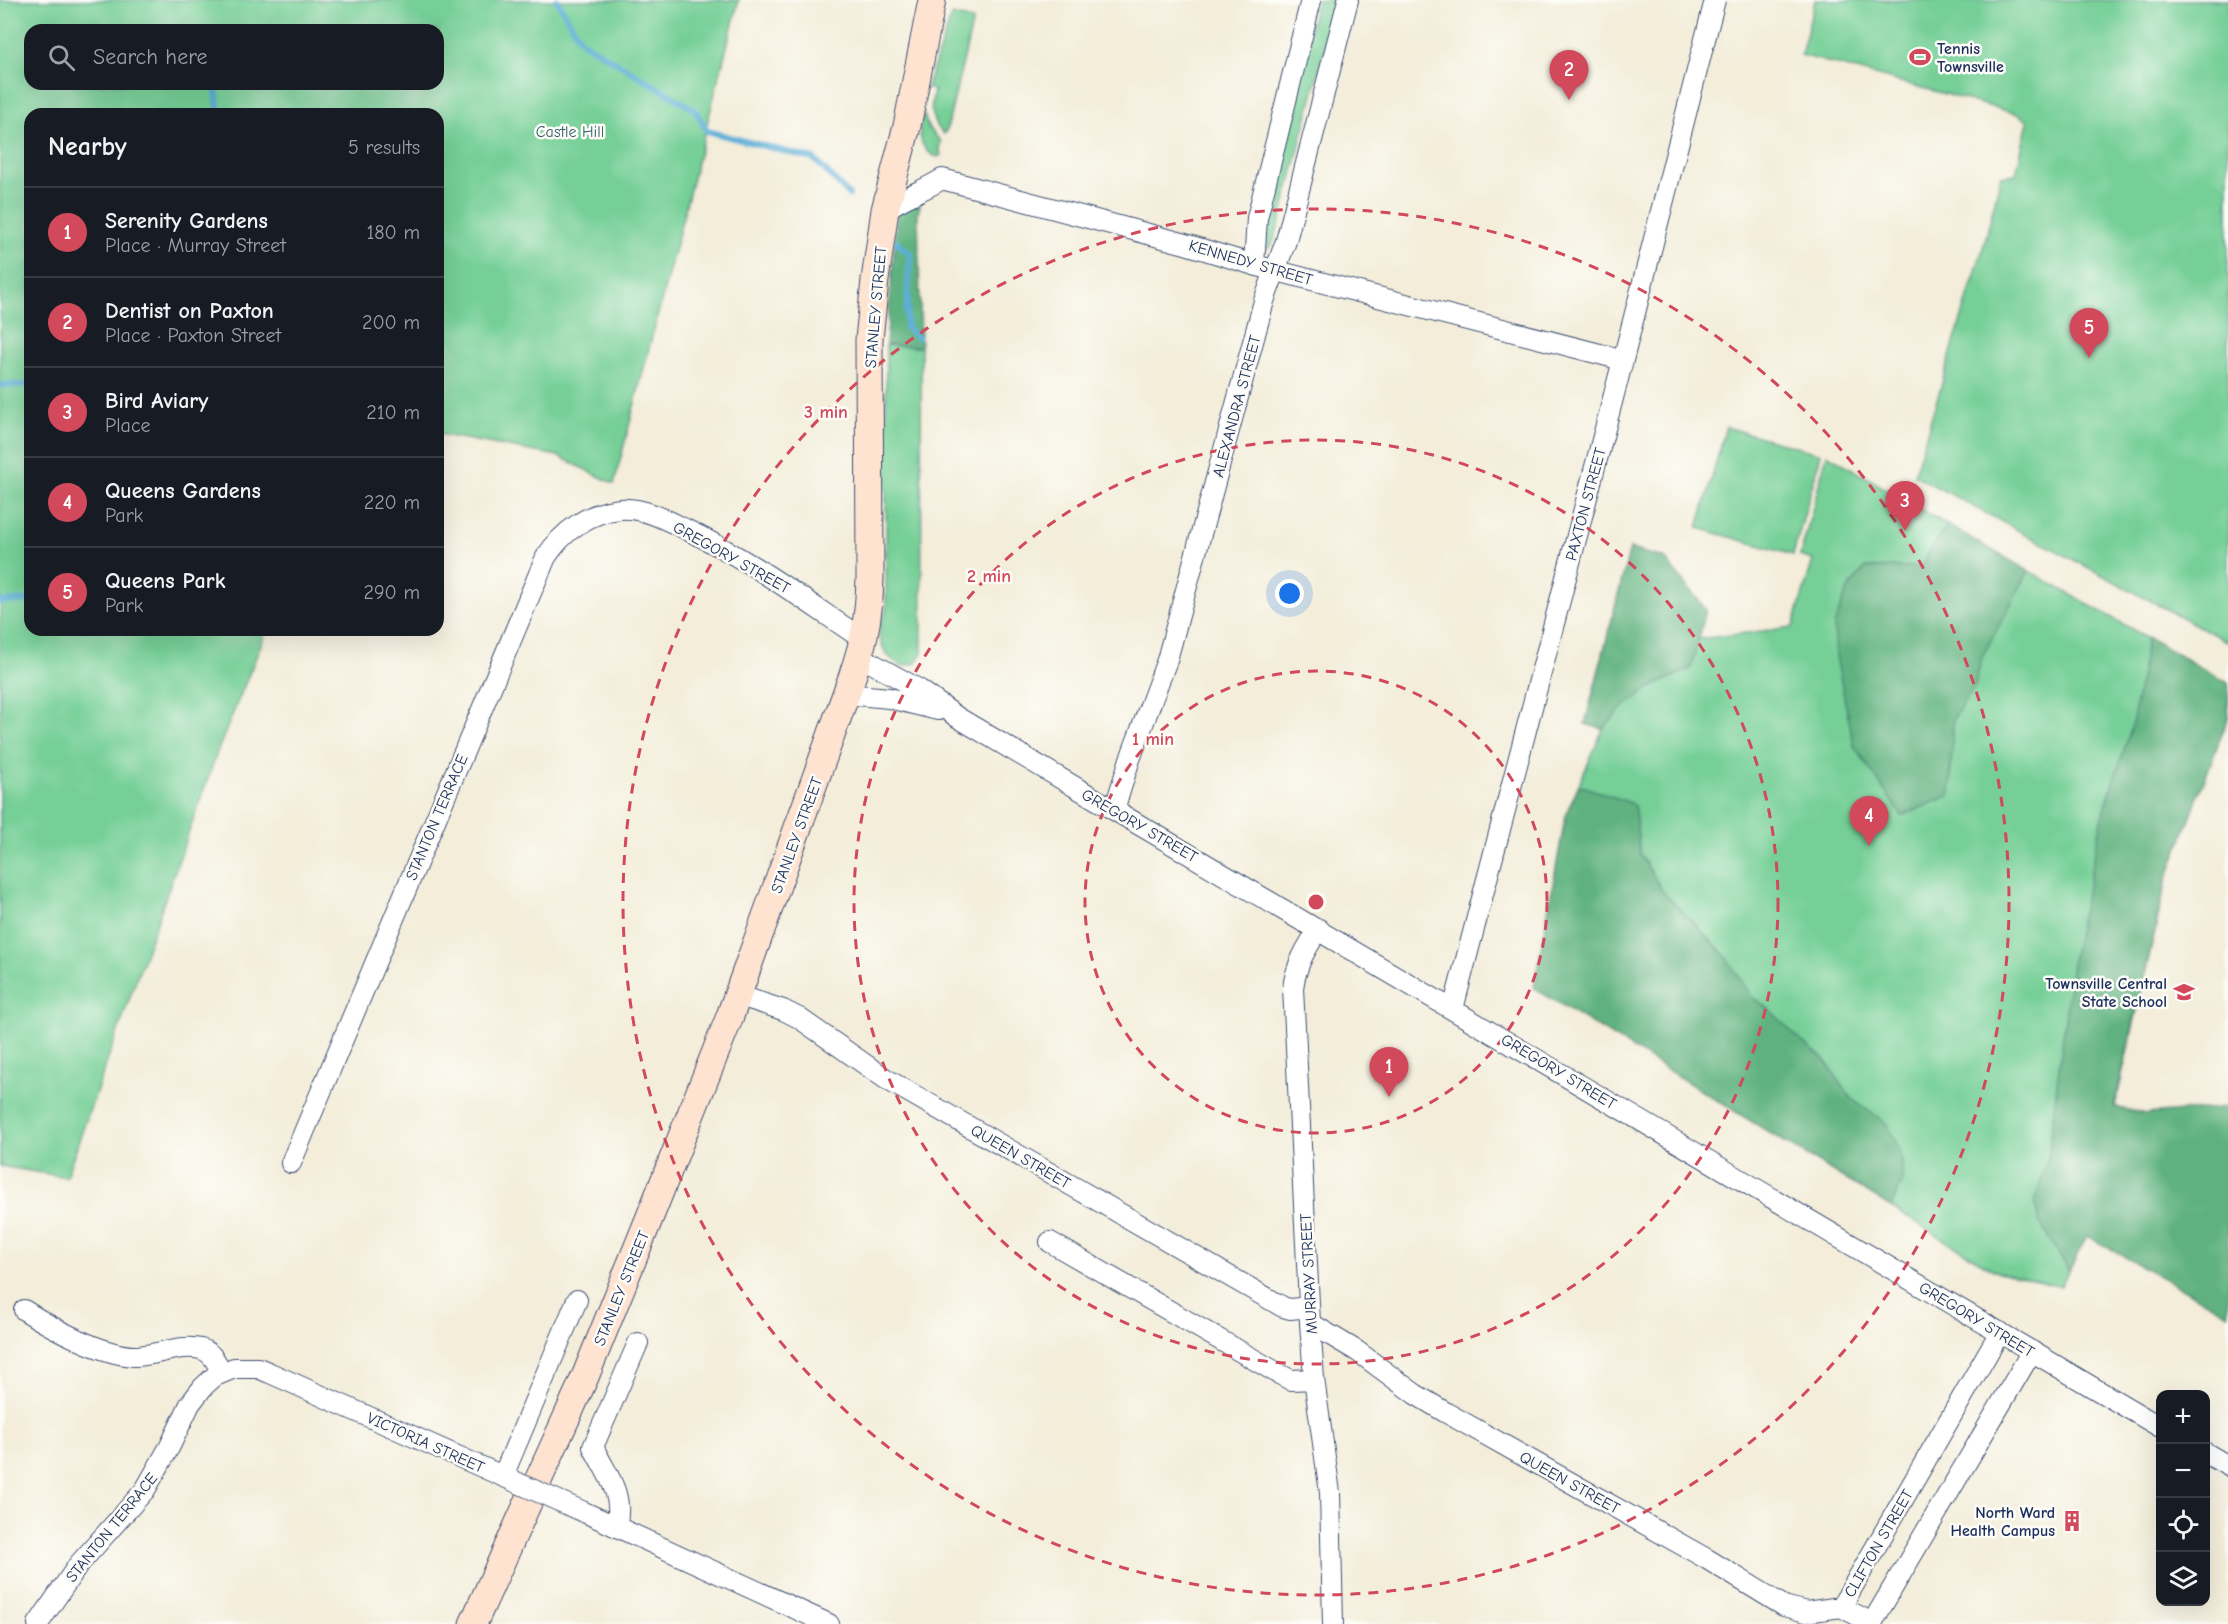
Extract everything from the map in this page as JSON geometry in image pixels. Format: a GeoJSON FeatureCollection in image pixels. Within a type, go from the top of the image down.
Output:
{"type":"FeatureCollection","features":[{"type":"Feature","properties":{"kind":"main road","name":"STANLEY STREET"},"geometry":{"type":"LineString","coordinates":[[473,1624],[585,1377],[737,995],[861,648],[869,613],[869,340],[874,280],[885,210],[907,126],[932,0]]}},
{"type":"Feature","properties":{"kind":"street"},"geometry":{"type":"LineString","coordinates":[[1254,265],[1257,218],[1311,0]]}},
{"type":"Feature","properties":{"kind":"street","name":"ALEXANDRA STREET"},"geometry":{"type":"LineString","coordinates":[[1114,810],[1130,759],[1167,660],[1264,301],[1286,241],[1348,0]]}},
{"type":"Feature","properties":{"kind":"street","name":"PAXTON STREET"},"geometry":{"type":"LineString","coordinates":[[1454,1009],[1715,0]]}},
{"type":"Feature","properties":{"kind":"street","name":"KENNEDY STREET"},"geometry":{"type":"LineString","coordinates":[[885,210],[900,199],[932,186],[942,179],[1254,265],[1623,360]]}},
{"type":"Feature","properties":{"kind":"street","name":"GREGORY STREET"},"geometry":{"type":"LineString","coordinates":[[622,509],[662,518],[708,539],[768,574],[861,648],[957,717],[2156,1424]]}},
{"type":"Feature","properties":{"kind":"street","name":"STANTON TERRACE"},"geometry":{"type":"LineString","coordinates":[[291,1163],[546,556],[562,536],[580,523],[601,514],[622,509]]}},
{"type":"Feature","properties":{"kind":"street","name":"GREGORY STREET"},"geometry":{"type":"LineString","coordinates":[[846,694],[898,699],[957,717]]}},
{"type":"Feature","properties":{"kind":"street","name":"MURRAY STREET"},"geometry":{"type":"LineString","coordinates":[[1319,929],[1298,963],[1293,988],[1309,1315],[1314,1379],[1328,1468],[1333,1624]]}},
{"type":"Feature","properties":{"kind":"street","name":"QUEEN STREET"},"geometry":{"type":"LineString","coordinates":[[737,995],[783,1010],[799,1018],[886,1079],[1283,1307],[1309,1315],[1416,1394],[1445,1412],[1707,1559],[1784,1606],[1806,1612],[1841,1607]]}},
{"type":"Feature","properties":{"kind":"street"},"geometry":{"type":"LineString","coordinates":[[1050,1242],[1281,1376],[1291,1380],[1314,1379]]}},
{"type":"Feature","properties":{"kind":"street"},"geometry":{"type":"LineString","coordinates":[[511,1479],[577,1300]]}},
{"type":"Feature","properties":{"kind":"street"},"geometry":{"type":"LineString","coordinates":[[24,1310],[63,1333],[121,1354],[140,1355],[178,1348],[200,1349],[209,1354],[222,1373]]}},
{"type":"Feature","properties":{"kind":"street","name":"CLIFTON STREET"},"geometry":{"type":"LineString","coordinates":[[2000,1332],[1841,1607],[1872,1623],[2032,1352]]}},
{"type":"Feature","properties":{"kind":"street"},"geometry":{"type":"LineString","coordinates":[[616,1525],[620,1510],[618,1497],[593,1447],[638,1343]]}},
{"type":"Feature","properties":{"kind":"street","name":"VICTORIA STREET"},"geometry":{"type":"LineString","coordinates":[[222,1373],[240,1367],[258,1368],[616,1525],[829,1624]]}},
{"type":"Feature","properties":{"kind":"street","name":"STANTON TERRACE"},"geometry":{"type":"LineString","coordinates":[[38,1624],[79,1564],[145,1491],[196,1394],[210,1380],[222,1373]]}},
{"type":"Feature","properties":{"kind":"street"},"geometry":{"type":"LineString","coordinates":[[2210,1456],[2228,1466]]}},
{"type":"Feature","properties":{"kind":"green space","name":"Castle Hill"},"geometry":{"type":"Polygon","coordinates":[[[0,0],[739,0],[614,484],[558,456],[444,435],[444,108],[24,108],[24,636],[265,636],[218,750],[66,1177],[0,1166],[0,0]]]}},
{"type":"Feature","properties":{"kind":"green space"},"geometry":{"type":"Polygon","coordinates":[[[1317,0],[1337,0],[1280,222],[1272,245],[1266,249],[1266,199],[1317,0]]]}},
{"type":"Feature","properties":{"kind":"green space"},"geometry":{"type":"Polygon","coordinates":[[[1815,0],[2228,0],[2228,642],[1914,475],[1985,241],[2001,176],[2016,174],[2028,121],[2018,114],[1801,55],[1815,0]]]}},
{"type":"Feature","properties":{"kind":"green space"},"geometry":{"type":"Polygon","coordinates":[[[952,15],[973,20],[944,134],[933,119],[934,90],[926,88],[952,15]]]}},
{"type":"Feature","properties":{"kind":"green space"},"geometry":{"type":"Polygon","coordinates":[[[923,112],[928,127],[941,142],[939,148],[941,155],[938,157],[926,150],[921,139],[920,125],[923,112]]]}},
{"type":"Feature","properties":{"kind":"green space"},"geometry":{"type":"Polygon","coordinates":[[[922,196],[918,214],[921,347],[886,345],[897,214],[922,196]]]}},
{"type":"Feature","properties":{"kind":"green space"},"geometry":{"type":"Polygon","coordinates":[[[886,345],[921,347],[922,652],[916,663],[903,666],[889,657],[879,636],[886,612],[886,345]]]}},
{"type":"Feature","properties":{"kind":"green space"},"geometry":{"type":"Polygon","coordinates":[[[1726,427],[1821,454],[1793,555],[1698,528],[1726,427]]]}},
{"type":"Feature","properties":{"kind":"green space"},"geometry":{"type":"Polygon","coordinates":[[[1827,454],[1947,525],[2228,683],[2228,718],[2167,878],[2086,1235],[2061,1287],[1995,1271],[1534,988],[1566,814],[1603,729],[1585,724],[1630,549],[1664,558],[1706,610],[1699,639],[1793,627],[1813,560],[1800,556],[1827,454]]]}},
{"type":"Feature","properties":{"kind":"green space"},"geometry":{"type":"Polygon","coordinates":[[[1947,525],[2029,571],[1982,657],[1975,686],[1953,719],[1950,795],[1902,816],[1854,746],[1836,656],[1834,625],[1848,589],[1865,568],[1921,566],[1947,525]]]}},
{"type":"Feature","properties":{"kind":"green space"},"geometry":{"type":"Polygon","coordinates":[[[1630,549],[1664,558],[1706,610],[1691,668],[1648,689],[1622,708],[1603,729],[1585,724],[1630,549]]]}},
{"type":"Feature","properties":{"kind":"green space"},"geometry":{"type":"Polygon","coordinates":[[[2147,637],[2228,683],[2228,718],[2167,878],[2114,1107],[2147,1114],[2228,1107],[2228,1314],[2087,1236],[2069,1271],[2039,1222],[2035,1202],[2048,1157],[2073,955],[2104,810],[2132,726],[2147,637]]]}},
{"type":"Feature","properties":{"kind":"green space"},"geometry":{"type":"Polygon","coordinates":[[[1579,785],[1634,804],[1640,854],[1663,892],[1724,954],[1752,997],[1768,1008],[1799,1039],[1824,1059],[1852,1099],[1887,1124],[1902,1156],[1902,1182],[1891,1207],[1534,988],[1566,814],[1579,785]]]}},
{"type":"Feature","properties":{"kind":"waterway"},"geometry":{"type":"LineString","coordinates":[[557,0],[581,41],[695,110],[707,131],[814,159],[849,195]]}},
{"type":"Feature","properties":{"kind":"waterway"},"geometry":{"type":"LineString","coordinates":[[216,90],[218,108]]}},
{"type":"Feature","properties":{"kind":"waterway"},"geometry":{"type":"LineString","coordinates":[[896,241],[910,254],[906,327],[918,338]]}},
{"type":"Feature","properties":{"kind":"waterway"},"geometry":{"type":"LineString","coordinates":[[0,385],[24,385]]}},
{"type":"Feature","properties":{"kind":"waterway"},"geometry":{"type":"LineString","coordinates":[[0,602],[24,600]]}},
{"type":"Feature","properties":{"kind":"place","name":"Tennis Townsville"},"geometry":{"type":"Point","coordinates":[1920,57]}},
{"type":"Feature","properties":{"kind":"place","name":"Dentist on Paxton"},"geometry":{"type":"Point","coordinates":[1569,100]}},
{"type":"Feature","properties":{"kind":"place","name":"Queens Park"},"geometry":{"type":"Point","coordinates":[2089,358]}},
{"type":"Feature","properties":{"kind":"place","name":"Bird Aviary"},"geometry":{"type":"Point","coordinates":[1905,531]}},
{"type":"Feature","properties":{"kind":"place","name":"Queens Gardens"},"geometry":{"type":"Point","coordinates":[1869,846]}},
{"type":"Feature","properties":{"kind":"place","name":"Townsville Central State School"},"geometry":{"type":"Point","coordinates":[2184,992]}},
{"type":"Feature","properties":{"kind":"place","name":"Serenity Gardens"},"geometry":{"type":"Point","coordinates":[1389,1097]}},
{"type":"Feature","properties":{"kind":"place","name":"North Ward Health Campus"},"geometry":{"type":"Point","coordinates":[2072,1521]}}]}
